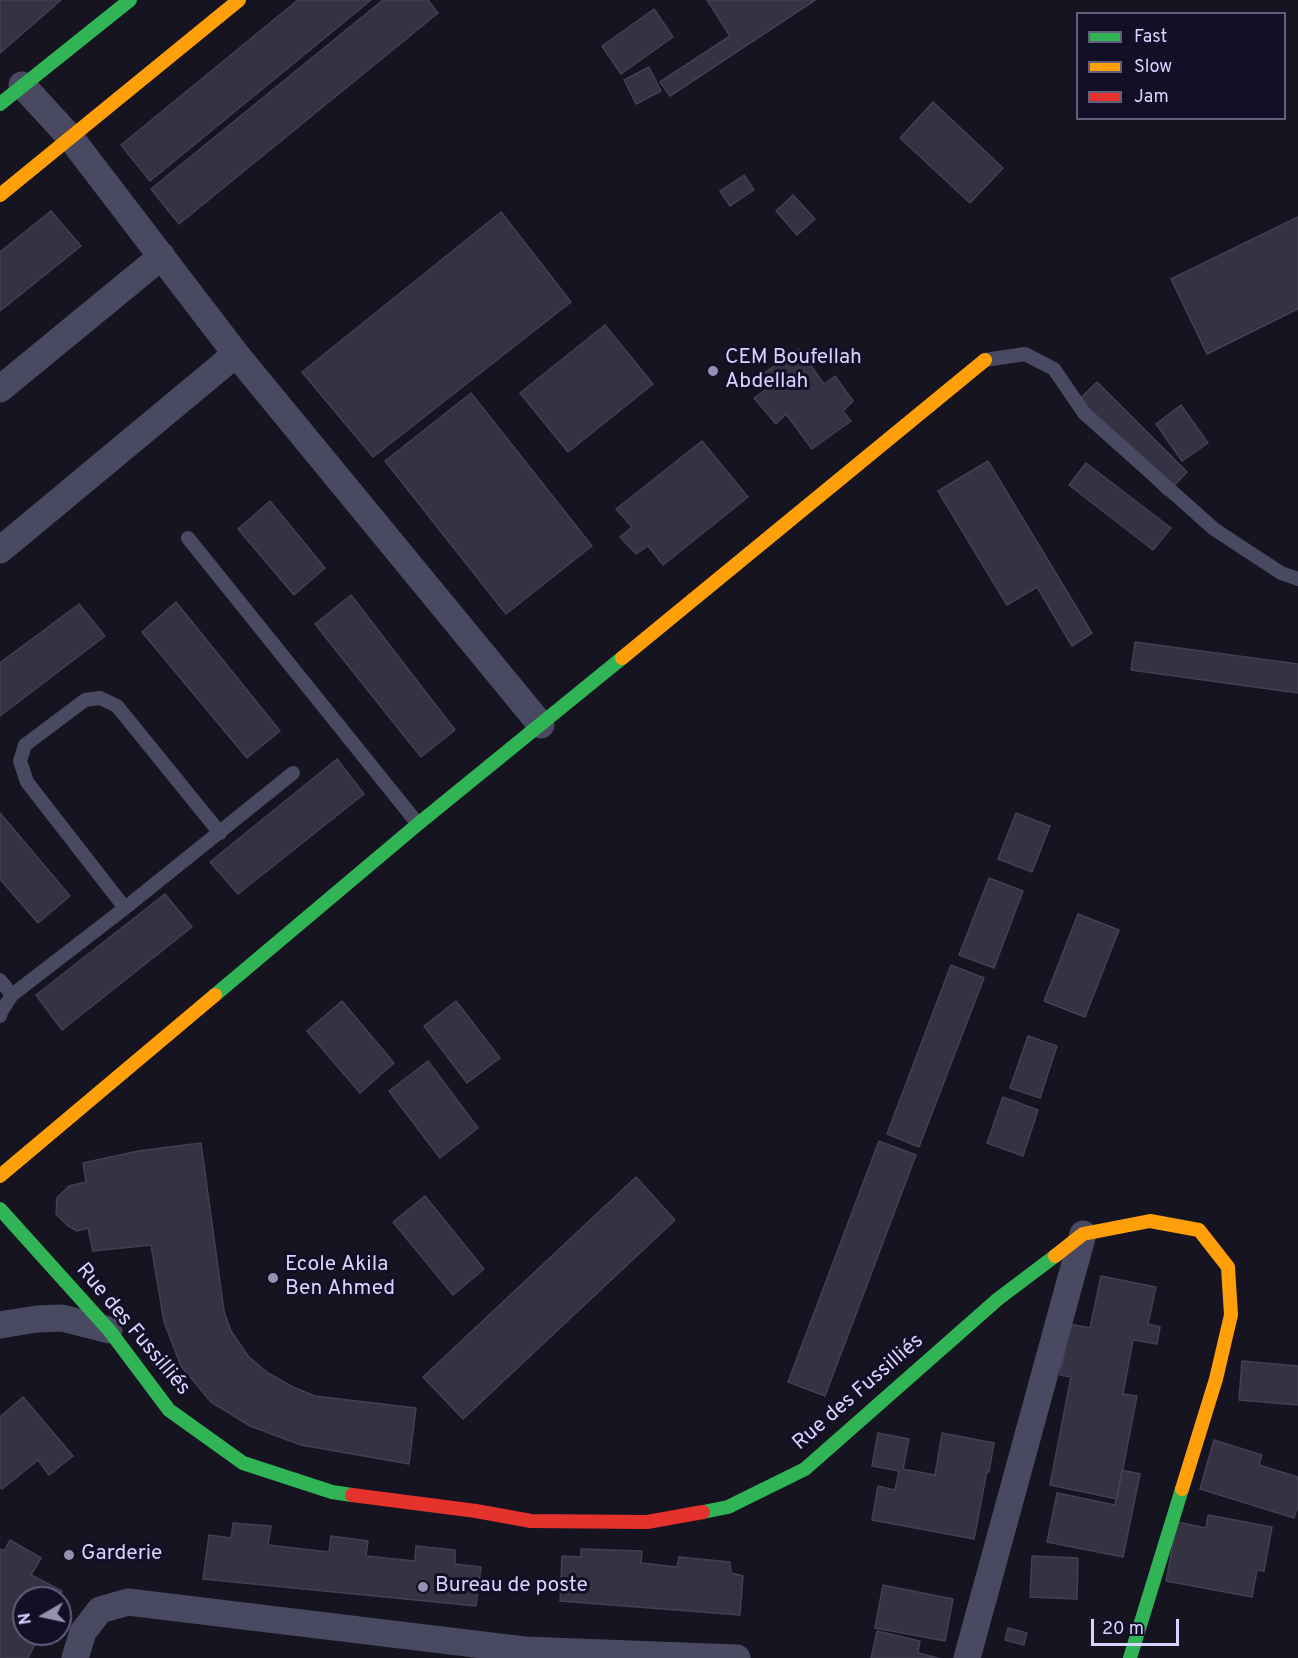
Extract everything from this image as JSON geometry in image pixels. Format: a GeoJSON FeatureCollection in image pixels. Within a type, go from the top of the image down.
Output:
{"type":"FeatureCollection","features":[{"type":"Feature","properties":{"kind":"street"},"geometry":{"type":"LineString","coordinates":[[0,104],[130,0]]}},
{"type":"Feature","properties":{"kind":"street"},"geometry":{"type":"LineString","coordinates":[[0,195],[239,0]]}},
{"type":"Feature","properties":{"kind":"street"},"geometry":{"type":"LineString","coordinates":[[22,85],[70,137],[236,354],[541,725]]}},
{"type":"Feature","properties":{"kind":"street"},"geometry":{"type":"LineString","coordinates":[[0,389],[162,256]]}},
{"type":"Feature","properties":{"kind":"street"},"geometry":{"type":"LineString","coordinates":[[0,550],[236,354]]}},
{"type":"Feature","properties":{"kind":"street"},"geometry":{"type":"LineString","coordinates":[[0,1176],[418,824],[985,360]]}},
{"type":"Feature","properties":{"kind":"street","name":"Rue des Fussilliés"},"geometry":{"type":"LineString","coordinates":[[0,1209],[109,1330],[169,1410],[243,1463],[332,1492],[476,1511],[531,1521],[647,1522],[728,1507],[805,1469],[998,1299],[1083,1234],[1150,1221],[1199,1230],[1228,1268],[1231,1315],[1216,1379],[1130,1658]]}},
{"type":"Feature","properties":{"kind":"street"},"geometry":{"type":"LineString","coordinates":[[967,1658],[1083,1234]]}},
{"type":"Feature","properties":{"kind":"street"},"geometry":{"type":"LineString","coordinates":[[0,1325],[37,1319],[62,1318],[109,1330]]}},
{"type":"Feature","properties":{"kind":"street"},"geometry":{"type":"LineString","coordinates":[[75,1658],[83,1632],[100,1610],[128,1602],[524,1650],[737,1658]]}},
{"type":"Feature","properties":{"kind":"lane"},"geometry":{"type":"LineString","coordinates":[[985,360],[1025,354],[1054,369],[1084,413],[1214,529],[1281,573],[1298,579]]}},
{"type":"Feature","properties":{"kind":"lane"},"geometry":{"type":"LineString","coordinates":[[188,538],[418,824]]}},
{"type":"Feature","properties":{"kind":"lane"},"geometry":{"type":"LineString","coordinates":[[125,909],[27,782],[20,761],[25,745],[85,700],[100,698],[117,706],[220,833]]}},
{"type":"Feature","properties":{"kind":"lane"},"geometry":{"type":"LineString","coordinates":[[0,1016],[12,995],[125,909],[293,773]]}},
{"type":"Feature","properties":{"kind":"lane"},"geometry":{"type":"LineString","coordinates":[[0,980],[12,995]]}},
{"type":"Feature","properties":{"kind":"building"},"geometry":{"type":"Polygon","coordinates":[[[0,0],[61,0],[0,53],[0,0]]]}},
{"type":"Feature","properties":{"kind":"building"},"geometry":{"type":"Polygon","coordinates":[[[298,0],[371,0],[150,181],[121,145],[298,0]]]}},
{"type":"Feature","properties":{"kind":"building"},"geometry":{"type":"Polygon","coordinates":[[[383,0],[428,0],[438,13],[179,224],[151,189],[383,0]]]}},
{"type":"Feature","properties":{"kind":"building"},"geometry":{"type":"Polygon","coordinates":[[[707,0],[815,0],[670,96],[660,82],[730,36],[707,0]]]}},
{"type":"Feature","properties":{"kind":"building"},"geometry":{"type":"Polygon","coordinates":[[[654,9],[673,37],[621,74],[602,46],[654,9]]]}},
{"type":"Feature","properties":{"kind":"building"},"geometry":{"type":"Polygon","coordinates":[[[649,67],[661,91],[636,104],[624,80],[649,67]]]}},
{"type":"Feature","properties":{"kind":"building"},"geometry":{"type":"Polygon","coordinates":[[[933,102],[1003,168],[970,203],[900,138],[933,102]]]}},
{"type":"Feature","properties":{"kind":"building"},"geometry":{"type":"Polygon","coordinates":[[[744,175],[754,190],[730,206],[720,191],[744,175]]]}},
{"type":"Feature","properties":{"kind":"building"},"geometry":{"type":"Polygon","coordinates":[[[793,195],[815,219],[797,235],[776,211],[793,195]]]}},
{"type":"Feature","properties":{"kind":"building"},"geometry":{"type":"Polygon","coordinates":[[[51,211],[81,246],[0,311],[0,252],[51,211]]]}},
{"type":"Feature","properties":{"kind":"building"},"geometry":{"type":"Polygon","coordinates":[[[501,212],[571,302],[373,457],[302,372],[501,212]]]}},
{"type":"Feature","properties":{"kind":"building"},"geometry":{"type":"Polygon","coordinates":[[[1298,217],[1298,309],[1207,354],[1171,279],[1298,217]]]}},
{"type":"Feature","properties":{"kind":"building"},"geometry":{"type":"Polygon","coordinates":[[[605,325],[653,384],[568,452],[520,393],[605,325]]]}},
{"type":"Feature","properties":{"kind":"building"},"geometry":{"type":"Polygon","coordinates":[[[799,349],[824,384],[835,376],[853,401],[843,411],[851,421],[812,449],[786,414],[776,424],[754,398],[770,387],[761,375],[799,349]]]}},
{"type":"Feature","properties":{"kind":"building"},"geometry":{"type":"Polygon","coordinates":[[[1097,382],[1187,472],[1165,495],[1074,405],[1097,382]]]}},
{"type":"Feature","properties":{"kind":"building"},"geometry":{"type":"Polygon","coordinates":[[[471,393],[592,546],[506,614],[385,461],[471,393]]]}},
{"type":"Feature","properties":{"kind":"building"},"geometry":{"type":"Polygon","coordinates":[[[1181,405],[1208,443],[1182,461],[1156,424],[1181,405]]]}},
{"type":"Feature","properties":{"kind":"building"},"geometry":{"type":"Polygon","coordinates":[[[702,441],[748,497],[663,565],[648,546],[636,554],[620,537],[632,527],[616,509],[702,441]]]}},
{"type":"Feature","properties":{"kind":"building"},"geometry":{"type":"Polygon","coordinates":[[[988,461],[1092,633],[1072,646],[1037,587],[1007,605],[938,491],[988,461]]]}},
{"type":"Feature","properties":{"kind":"building"},"geometry":{"type":"Polygon","coordinates":[[[1086,463],[1171,528],[1153,550],[1069,485],[1086,463]]]}},
{"type":"Feature","properties":{"kind":"building"},"geometry":{"type":"Polygon","coordinates":[[[270,501],[325,568],[294,595],[238,529],[270,501]]]}},
{"type":"Feature","properties":{"kind":"building"},"geometry":{"type":"Polygon","coordinates":[[[351,595],[455,730],[421,757],[315,624],[351,595]]]}},
{"type":"Feature","properties":{"kind":"building"},"geometry":{"type":"Polygon","coordinates":[[[176,602],[280,731],[247,758],[142,632],[176,602]]]}},
{"type":"Feature","properties":{"kind":"building"},"geometry":{"type":"Polygon","coordinates":[[[79,604],[105,636],[0,716],[0,663],[79,604]]]}},
{"type":"Feature","properties":{"kind":"building"},"geometry":{"type":"Polygon","coordinates":[[[1135,642],[1298,664],[1298,693],[1131,670],[1135,642]]]}},
{"type":"Feature","properties":{"kind":"building"},"geometry":{"type":"Polygon","coordinates":[[[337,759],[364,794],[238,894],[210,862],[337,759]]]}},
{"type":"Feature","properties":{"kind":"building"},"geometry":{"type":"Polygon","coordinates":[[[0,813],[70,896],[38,923],[0,879],[0,813]]]}},
{"type":"Feature","properties":{"kind":"building"},"geometry":{"type":"Polygon","coordinates":[[[1016,813],[1050,826],[1032,872],[998,859],[1016,813]]]}},
{"type":"Feature","properties":{"kind":"building"},"geometry":{"type":"Polygon","coordinates":[[[989,878],[1023,891],[994,968],[959,955],[989,878]]]}},
{"type":"Feature","properties":{"kind":"building"},"geometry":{"type":"Polygon","coordinates":[[[165,894],[192,927],[62,1030],[36,995],[165,894]]]}},
{"type":"Feature","properties":{"kind":"building"},"geometry":{"type":"Polygon","coordinates":[[[1078,914],[1119,930],[1085,1017],[1044,1001],[1078,914]]]}},
{"type":"Feature","properties":{"kind":"building"},"geometry":{"type":"Polygon","coordinates":[[[951,965],[984,978],[919,1147],[887,1134],[951,965]]]}},
{"type":"Feature","properties":{"kind":"building"},"geometry":{"type":"Polygon","coordinates":[[[342,1001],[394,1063],[360,1093],[307,1031],[342,1001]]]}},
{"type":"Feature","properties":{"kind":"building"},"geometry":{"type":"Polygon","coordinates":[[[456,1001],[500,1058],[467,1083],[424,1026],[456,1001]]]}},
{"type":"Feature","properties":{"kind":"building"},"geometry":{"type":"Polygon","coordinates":[[[1028,1036],[1057,1046],[1040,1098],[1010,1088],[1028,1036]]]}},
{"type":"Feature","properties":{"kind":"building"},"geometry":{"type":"Polygon","coordinates":[[[428,1061],[478,1128],[440,1158],[389,1091],[428,1061]]]}},
{"type":"Feature","properties":{"kind":"building"},"geometry":{"type":"Polygon","coordinates":[[[1003,1097],[1038,1110],[1023,1156],[987,1143],[1003,1097]]]}},
{"type":"Feature","properties":{"kind":"building"},"geometry":{"type":"Polygon","coordinates":[[[879,1141],[916,1155],[825,1396],[788,1382],[879,1141]]]}},
{"type":"Feature","properties":{"kind":"building"},"geometry":{"type":"Polygon","coordinates":[[[201,1143],[224,1311],[231,1331],[248,1356],[268,1373],[293,1387],[315,1396],[416,1408],[409,1464],[301,1445],[250,1426],[211,1402],[181,1366],[164,1322],[151,1245],[93,1251],[88,1228],[77,1231],[56,1214],[57,1198],[69,1186],[86,1182],[83,1163],[138,1151],[201,1143]]]}},
{"type":"Feature","properties":{"kind":"building"},"geometry":{"type":"Polygon","coordinates":[[[636,1177],[675,1220],[463,1419],[423,1377],[636,1177]]]}},
{"type":"Feature","properties":{"kind":"building"},"geometry":{"type":"Polygon","coordinates":[[[425,1196],[484,1269],[453,1295],[393,1222],[425,1196]]]}},
{"type":"Feature","properties":{"kind":"building"},"geometry":{"type":"Polygon","coordinates":[[[1101,1276],[1156,1287],[1148,1324],[1160,1327],[1157,1344],[1133,1340],[1123,1394],[1137,1396],[1117,1499],[1050,1485],[1071,1377],[1060,1375],[1070,1324],[1090,1328],[1101,1276]]]}},
{"type":"Feature","properties":{"kind":"building"},"geometry":{"type":"Polygon","coordinates":[[[1242,1361],[1298,1366],[1298,1405],[1239,1400],[1242,1361]]]}},
{"type":"Feature","properties":{"kind":"building"},"geometry":{"type":"Polygon","coordinates":[[[23,1397],[73,1456],[49,1475],[38,1460],[2,1489],[0,1487],[0,1417],[23,1397]]]}},
{"type":"Feature","properties":{"kind":"building"},"geometry":{"type":"Polygon","coordinates":[[[878,1433],[909,1439],[903,1469],[935,1475],[942,1433],[994,1443],[974,1539],[872,1520],[878,1486],[895,1490],[899,1471],[872,1466],[878,1433]]]}},
{"type":"Feature","properties":{"kind":"building"},"geometry":{"type":"Polygon","coordinates":[[[1214,1440],[1262,1455],[1259,1465],[1298,1477],[1298,1506],[1294,1518],[1200,1489],[1214,1440]]]}},
{"type":"Feature","properties":{"kind":"building"},"geometry":{"type":"Polygon","coordinates":[[[1122,1470],[1140,1474],[1123,1557],[1047,1542],[1057,1493],[1115,1505],[1122,1470]]]}},
{"type":"Feature","properties":{"kind":"building"},"geometry":{"type":"Polygon","coordinates":[[[1208,1515],[1272,1527],[1264,1571],[1257,1570],[1252,1597],[1166,1581],[1177,1522],[1206,1528],[1208,1515]]]}},
{"type":"Feature","properties":{"kind":"building"},"geometry":{"type":"Polygon","coordinates":[[[233,1523],[271,1526],[268,1545],[329,1552],[331,1536],[368,1541],[366,1556],[415,1561],[416,1546],[455,1550],[455,1564],[481,1567],[476,1606],[203,1579],[209,1535],[231,1538],[233,1523]]]}},
{"type":"Feature","properties":{"kind":"building"},"geometry":{"type":"Polygon","coordinates":[[[10,1540],[41,1558],[31,1575],[52,1586],[12,1586],[12,1646],[34,1646],[28,1658],[0,1658],[0,1549],[4,1551],[10,1540]]]}},
{"type":"Feature","properties":{"kind":"building"},"geometry":{"type":"Polygon","coordinates":[[[581,1549],[642,1551],[641,1563],[677,1567],[679,1557],[730,1562],[731,1573],[743,1576],[740,1615],[560,1601],[562,1556],[581,1557],[581,1549]]]}},
{"type":"Feature","properties":{"kind":"building"},"geometry":{"type":"Polygon","coordinates":[[[1032,1556],[1078,1558],[1077,1599],[1030,1597],[1032,1556]]]}},
{"type":"Feature","properties":{"kind":"building"},"geometry":{"type":"Polygon","coordinates":[[[883,1585],[953,1599],[945,1641],[875,1628],[883,1585]]]}},
{"type":"Feature","properties":{"kind":"building"},"geometry":{"type":"Polygon","coordinates":[[[1008,1628],[1027,1633],[1024,1645],[1005,1640],[1008,1628]]]}},
{"type":"Feature","properties":{"kind":"building"},"geometry":{"type":"Polygon","coordinates":[[[877,1631],[920,1641],[918,1653],[938,1658],[871,1658],[877,1631]]]}},
{"type":"Feature","properties":{"kind":"traffic: fast"},"geometry":{"type":"LineString","coordinates":[[0,104],[130,0]]}},
{"type":"Feature","properties":{"kind":"traffic: fast"},"geometry":{"type":"LineString","coordinates":[[215,995],[418,824],[622,658]]}},
{"type":"Feature","properties":{"kind":"traffic: fast"},"geometry":{"type":"LineString","coordinates":[[0,1209],[109,1330],[169,1410],[243,1463],[332,1492],[352,1495]]}},
{"type":"Feature","properties":{"kind":"traffic: fast"},"geometry":{"type":"LineString","coordinates":[[703,1512],[728,1507],[805,1469],[998,1299],[1055,1256]]}},
{"type":"Feature","properties":{"kind":"traffic: fast"},"geometry":{"type":"LineString","coordinates":[[1130,1658],[1182,1489]]}},
{"type":"Feature","properties":{"kind":"traffic: slow"},"geometry":{"type":"LineString","coordinates":[[0,195],[239,0]]}},
{"type":"Feature","properties":{"kind":"traffic: slow"},"geometry":{"type":"LineString","coordinates":[[622,658],[985,360]]}},
{"type":"Feature","properties":{"kind":"traffic: slow"},"geometry":{"type":"LineString","coordinates":[[0,1176],[215,995]]}},
{"type":"Feature","properties":{"kind":"traffic: slow"},"geometry":{"type":"LineString","coordinates":[[1055,1256],[1083,1234],[1150,1221],[1199,1230],[1228,1267],[1231,1315],[1216,1379],[1182,1489]]}},
{"type":"Feature","properties":{"kind":"traffic: jam"},"geometry":{"type":"LineString","coordinates":[[352,1495],[476,1511],[531,1521],[647,1522],[703,1512]]}},
{"type":"Feature","properties":{"kind":"place","name":"CEM Boufellah Abdellah"},"geometry":{"type":"Point","coordinates":[713,371]}},
{"type":"Feature","properties":{"kind":"place","name":"Ecole Akila Ben Ahmed"},"geometry":{"type":"Point","coordinates":[273,1278]}},
{"type":"Feature","properties":{"kind":"place","name":"Garderie"},"geometry":{"type":"Point","coordinates":[69,1555]}},
{"type":"Feature","properties":{"kind":"place","name":"Bureau de poste"},"geometry":{"type":"Point","coordinates":[423,1587]}}]}
